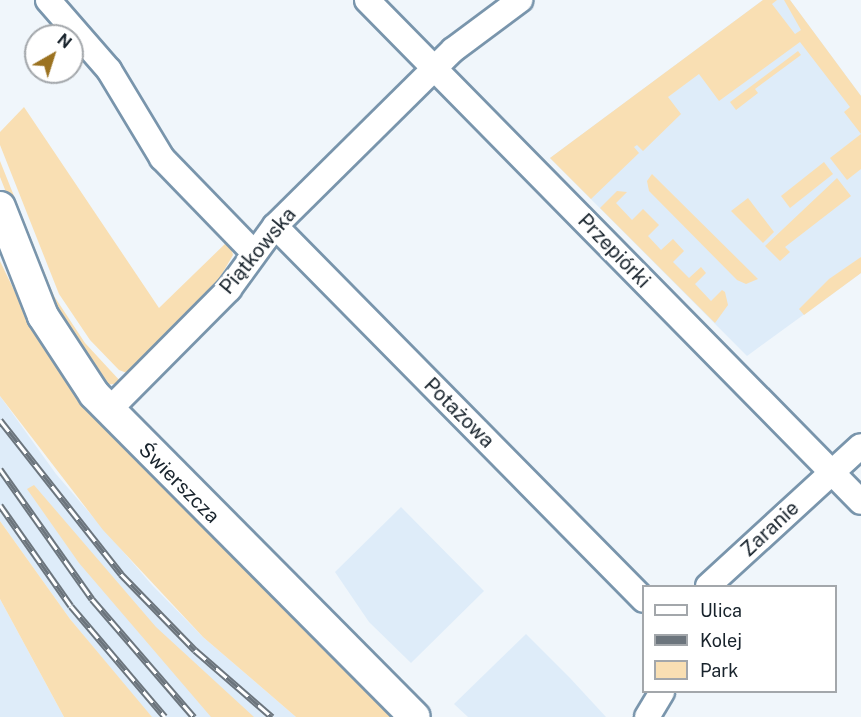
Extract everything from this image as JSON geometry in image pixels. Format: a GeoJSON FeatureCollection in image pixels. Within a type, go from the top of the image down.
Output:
{"type":"FeatureCollection","features":[{"type":"Feature","properties":{"kind":"street"},"geometry":{"type":"LineString","coordinates":[[48,0],[109,70],[162,158],[254,252]]}},
{"type":"Feature","properties":{"kind":"street","name":"Przepiórki"},"geometry":{"type":"LineString","coordinates":[[367,0],[861,502]]}},
{"type":"Feature","properties":{"kind":"street","name":"Piątkowska"},"geometry":{"type":"LineString","coordinates":[[108,411],[229,289],[275,226],[435,68],[520,0]]}},
{"type":"Feature","properties":{"kind":"street","name":"Świerszcza"},"geometry":{"type":"LineString","coordinates":[[0,207],[49,327],[108,411],[415,717]]}},
{"type":"Feature","properties":{"kind":"street","name":"Potażowa"},"geometry":{"type":"LineString","coordinates":[[275,226],[642,598]]}},
{"type":"Feature","properties":{"kind":"street","name":"Zaranie"},"geometry":{"type":"LineString","coordinates":[[709,585],[861,446]]}},
{"type":"Feature","properties":{"kind":"street"},"geometry":{"type":"LineString","coordinates":[[647,717],[661,693]]}},
{"type":"Feature","properties":{"kind":"shaded area"},"geometry":{"type":"Polygon","coordinates":[[[763,0],[790,0],[861,96],[861,273],[747,356],[550,158],[763,0]]]}},
{"type":"Feature","properties":{"kind":"shaded area"},"geometry":{"type":"Polygon","coordinates":[[[0,396],[56,474],[152,585],[203,637],[296,717],[152,717],[146,711],[70,619],[0,521],[0,396]]]}},
{"type":"Feature","properties":{"kind":"shaded area"},"geometry":{"type":"Polygon","coordinates":[[[401,507],[484,591],[411,663],[369,622],[335,572],[401,507]]]}},
{"type":"Feature","properties":{"kind":"shaded area"},"geometry":{"type":"Polygon","coordinates":[[[0,599],[64,717],[0,717],[0,599]]]}},
{"type":"Feature","properties":{"kind":"shaded area"},"geometry":{"type":"Polygon","coordinates":[[[526,634],[606,717],[468,717],[454,704],[526,634]]]}},
{"type":"Feature","properties":{"kind":"green space"},"geometry":{"type":"Polygon","coordinates":[[[763,0],[777,0],[772,4],[795,34],[801,30],[784,0],[790,0],[861,96],[861,134],[844,112],[850,107],[800,42],[719,101],[699,74],[668,97],[681,114],[643,151],[637,145],[634,147],[639,153],[591,199],[550,158],[763,0]]]}},
{"type":"Feature","properties":{"kind":"green space"},"geometry":{"type":"Polygon","coordinates":[[[798,51],[801,55],[755,89],[758,93],[736,110],[730,102],[798,51]]]}},
{"type":"Feature","properties":{"kind":"green space"},"geometry":{"type":"Polygon","coordinates":[[[24,107],[159,308],[229,240],[233,255],[219,279],[132,375],[119,370],[90,340],[59,294],[0,145],[0,132],[24,107]]]}},
{"type":"Feature","properties":{"kind":"green space"},"geometry":{"type":"Polygon","coordinates":[[[861,134],[861,169],[847,180],[830,158],[861,134]]]}},
{"type":"Feature","properties":{"kind":"green space"},"geometry":{"type":"Polygon","coordinates":[[[0,161],[54,296],[85,343],[122,383],[105,385],[53,311],[0,177],[0,161]]]}},
{"type":"Feature","properties":{"kind":"green space"},"geometry":{"type":"Polygon","coordinates":[[[824,162],[833,174],[790,208],[781,196],[824,162]]]}},
{"type":"Feature","properties":{"kind":"green space"},"geometry":{"type":"Polygon","coordinates":[[[652,174],[758,279],[746,284],[737,280],[649,191],[647,181],[652,174]]]}},
{"type":"Feature","properties":{"kind":"green space"},"geometry":{"type":"Polygon","coordinates":[[[837,178],[851,196],[785,247],[790,252],[780,261],[765,246],[837,178]]]}},
{"type":"Feature","properties":{"kind":"green space"},"geometry":{"type":"Polygon","coordinates":[[[617,191],[627,192],[616,203],[632,220],[643,209],[659,225],[648,236],[661,250],[673,239],[684,251],[673,262],[689,278],[701,267],[706,273],[695,284],[711,301],[722,290],[725,292],[728,305],[715,323],[600,208],[617,191]]]}},
{"type":"Feature","properties":{"kind":"green space"},"geometry":{"type":"Polygon","coordinates":[[[748,198],[774,232],[763,243],[731,211],[748,198]]]}},
{"type":"Feature","properties":{"kind":"green space"},"geometry":{"type":"Polygon","coordinates":[[[861,257],[861,273],[804,315],[799,309],[829,279],[861,257]]]}},
{"type":"Feature","properties":{"kind":"green space"},"geometry":{"type":"Polygon","coordinates":[[[0,261],[38,340],[79,396],[398,717],[296,717],[203,637],[103,530],[0,396],[0,261]]]}},
{"type":"Feature","properties":{"kind":"green space"},"geometry":{"type":"Polygon","coordinates":[[[34,485],[156,627],[254,717],[211,717],[79,563],[27,489],[34,485]]]}},
{"type":"Feature","properties":{"kind":"green space"},"geometry":{"type":"Polygon","coordinates":[[[0,521],[70,619],[152,717],[64,717],[0,599],[0,521]]]}},
{"type":"Feature","properties":{"kind":"railway"},"geometry":{"type":"LineString","coordinates":[[0,420],[121,574],[195,650],[272,717]]}},
{"type":"Feature","properties":{"kind":"railway"},"geometry":{"type":"LineString","coordinates":[[0,469],[92,599],[194,717]]}},
{"type":"Feature","properties":{"kind":"railway"},"geometry":{"type":"LineString","coordinates":[[0,505],[71,606],[165,717]]}}]}
